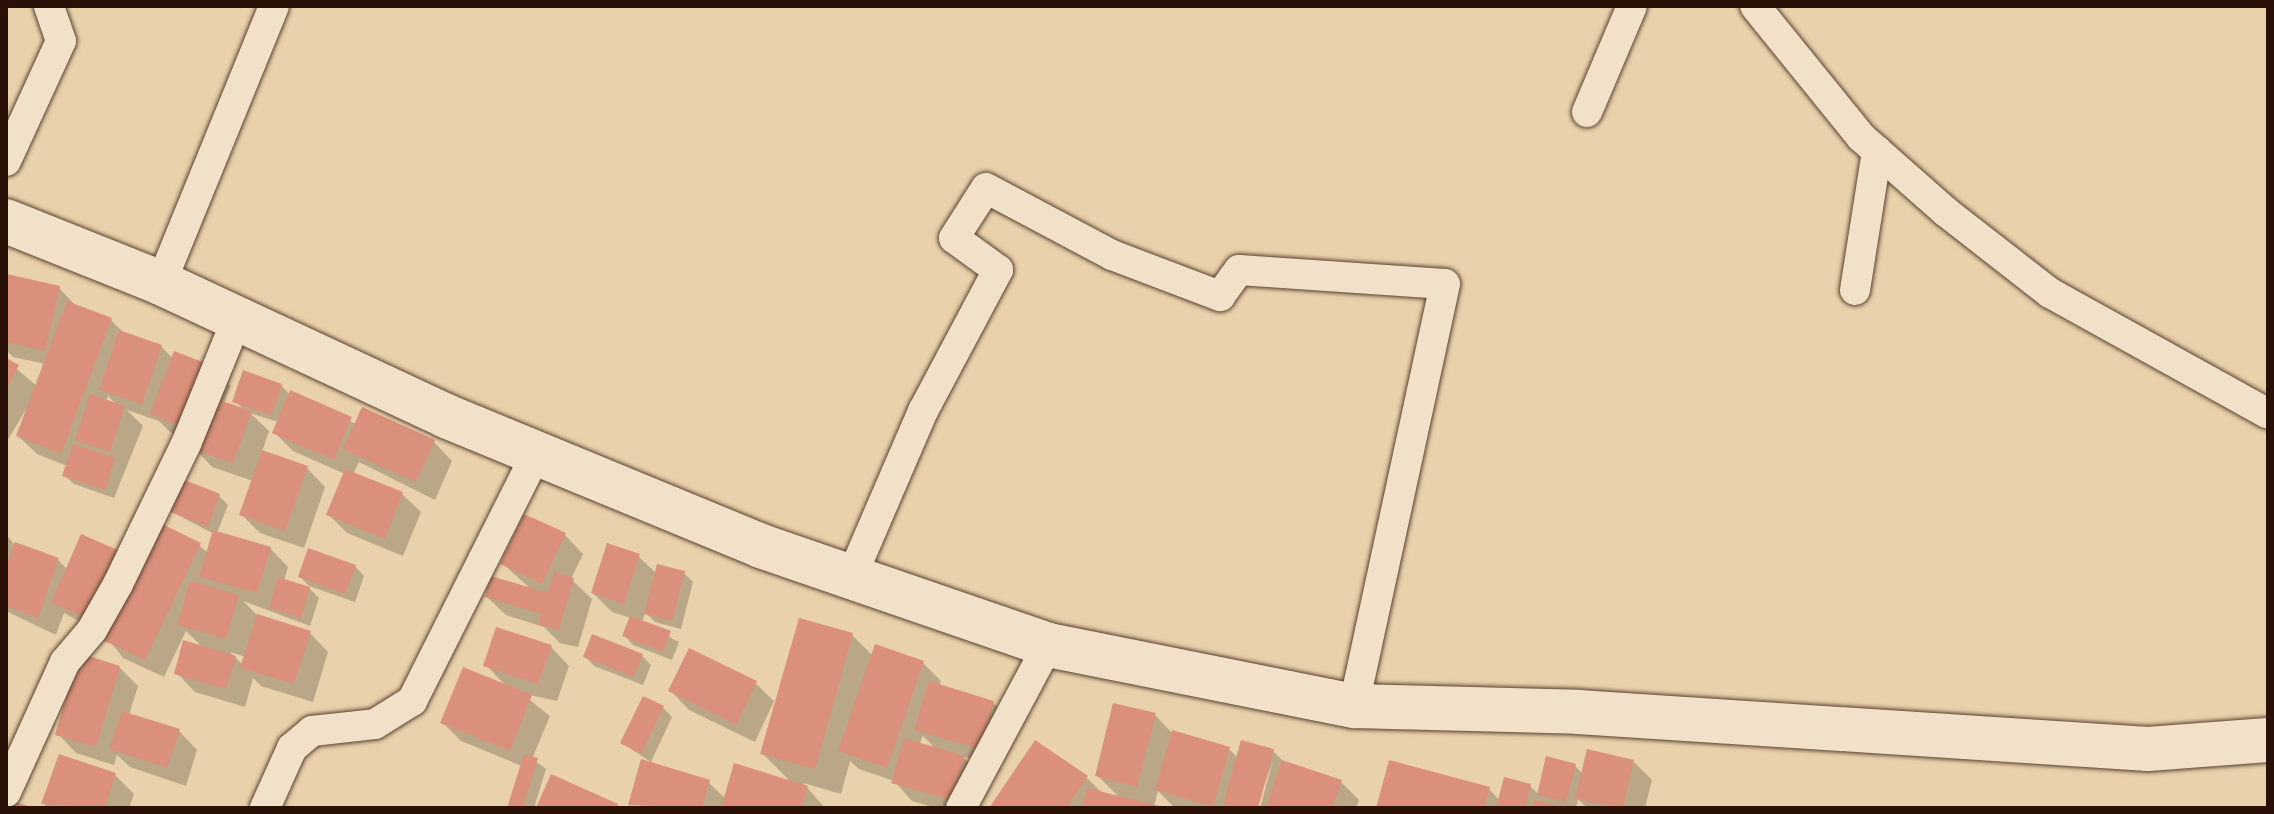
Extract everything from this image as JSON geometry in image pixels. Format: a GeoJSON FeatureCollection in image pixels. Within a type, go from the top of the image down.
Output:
{"type":"FeatureCollection","features":[{"type":"Feature","properties":{"kind":"street"},"geometry":{"type":"LineString","coordinates":[[6,161],[61,41],[49,6]]}},
{"type":"Feature","properties":{"kind":"street"},"geometry":{"type":"LineString","coordinates":[[161,283],[274,6]]}},
{"type":"Feature","properties":{"kind":"street"},"geometry":{"type":"LineString","coordinates":[[1587,112],[1632,6]]}},
{"type":"Feature","properties":{"kind":"street"},"geometry":{"type":"LineString","coordinates":[[1756,6],[1877,151],[2050,293],[2268,414]]}},
{"type":"Feature","properties":{"kind":"street"},"geometry":{"type":"LineString","coordinates":[[1855,290],[1877,151]]}},
{"type":"Feature","properties":{"kind":"street"},"geometry":{"type":"LineString","coordinates":[[851,578],[923,411],[998,270],[954,238],[986,188],[1112,255],[1220,296],[1239,270],[1445,284],[1354,706]]}},
{"type":"Feature","properties":{"kind":"street"},"geometry":{"type":"LineString","coordinates":[[6,221],[161,283],[536,454],[851,578],[1048,645],[1354,706],[1578,712],[2148,749],[2268,740]]}},
{"type":"Feature","properties":{"kind":"street"},"geometry":{"type":"LineString","coordinates":[[6,792],[65,662],[92,630],[132,556],[186,444],[237,319]]}},
{"type":"Feature","properties":{"kind":"street"},"geometry":{"type":"LineString","coordinates":[[265,808],[292,748],[312,731],[375,724],[412,701],[536,454]]}},
{"type":"Feature","properties":{"kind":"street"},"geometry":{"type":"LineString","coordinates":[[961,808],[1048,645]]}},
{"type":"Feature","properties":{"kind":"building"},"geometry":{"type":"Polygon","coordinates":[[[7,274],[60,286],[45,351],[6,342],[7,274]]]}},
{"type":"Feature","properties":{"kind":"building"},"geometry":{"type":"Polygon","coordinates":[[[67,301],[112,318],[61,454],[16,436],[67,301]]]}},
{"type":"Feature","properties":{"kind":"building"},"geometry":{"type":"Polygon","coordinates":[[[119,330],[162,345],[142,404],[99,390],[119,330]]]}},
{"type":"Feature","properties":{"kind":"building"},"geometry":{"type":"Polygon","coordinates":[[[174,351],[213,366],[189,430],[150,414],[174,351]]]}},
{"type":"Feature","properties":{"kind":"building"},"geometry":{"type":"Polygon","coordinates":[[[6,358],[19,365],[6,390],[6,358]]]}},
{"type":"Feature","properties":{"kind":"building"},"geometry":{"type":"Polygon","coordinates":[[[243,370],[282,384],[271,415],[232,402],[243,370]]]}},
{"type":"Feature","properties":{"kind":"building"},"geometry":{"type":"Polygon","coordinates":[[[290,390],[352,417],[334,460],[272,433],[290,390]]]}},
{"type":"Feature","properties":{"kind":"building"},"geometry":{"type":"Polygon","coordinates":[[[90,394],[125,406],[110,452],[75,440],[90,394]]]}},
{"type":"Feature","properties":{"kind":"building"},"geometry":{"type":"Polygon","coordinates":[[[210,397],[252,411],[233,463],[192,449],[210,397]]]}},
{"type":"Feature","properties":{"kind":"building"},"geometry":{"type":"Polygon","coordinates":[[[362,407],[435,440],[416,482],[343,449],[362,407]]]}},
{"type":"Feature","properties":{"kind":"building"},"geometry":{"type":"Polygon","coordinates":[[[73,444],[115,458],[105,490],[62,476],[73,444]]]}},
{"type":"Feature","properties":{"kind":"building"},"geometry":{"type":"Polygon","coordinates":[[[262,450],[308,466],[285,531],[239,515],[262,450]]]}},
{"type":"Feature","properties":{"kind":"building"},"geometry":{"type":"Polygon","coordinates":[[[345,469],[403,492],[385,539],[326,515],[345,469]]]}},
{"type":"Feature","properties":{"kind":"building"},"geometry":{"type":"Polygon","coordinates":[[[182,479],[220,494],[208,527],[170,512],[182,479]]]}},
{"type":"Feature","properties":{"kind":"building"},"geometry":{"type":"Polygon","coordinates":[[[524,514],[566,533],[542,584],[500,564],[524,514]]]}},
{"type":"Feature","properties":{"kind":"building"},"geometry":{"type":"Polygon","coordinates":[[[158,522],[201,543],[145,660],[102,640],[158,522]]]}},
{"type":"Feature","properties":{"kind":"building"},"geometry":{"type":"Polygon","coordinates":[[[213,530],[271,547],[257,593],[199,577],[213,530]]]}},
{"type":"Feature","properties":{"kind":"building"},"geometry":{"type":"Polygon","coordinates":[[[81,534],[122,552],[93,621],[51,603],[81,534]]]}},
{"type":"Feature","properties":{"kind":"building"},"geometry":{"type":"Polygon","coordinates":[[[15,542],[59,558],[38,618],[6,606],[6,566],[15,542]]]}},
{"type":"Feature","properties":{"kind":"building"},"geometry":{"type":"Polygon","coordinates":[[[607,543],[640,554],[624,604],[591,593],[607,543]]]}},
{"type":"Feature","properties":{"kind":"building"},"geometry":{"type":"Polygon","coordinates":[[[308,548],[356,565],[345,594],[298,577],[308,548]]]}},
{"type":"Feature","properties":{"kind":"building"},"geometry":{"type":"Polygon","coordinates":[[[657,564],[685,571],[672,621],[644,614],[657,564]]]}},
{"type":"Feature","properties":{"kind":"building"},"geometry":{"type":"Polygon","coordinates":[[[554,572],[574,578],[559,630],[539,625],[541,614],[485,597],[491,576],[548,593],[554,572]]]}},
{"type":"Feature","properties":{"kind":"building"},"geometry":{"type":"Polygon","coordinates":[[[278,577],[310,587],[301,618],[269,608],[278,577]]]}},
{"type":"Feature","properties":{"kind":"building"},"geometry":{"type":"Polygon","coordinates":[[[190,581],[239,595],[226,639],[177,625],[190,581]]]}},
{"type":"Feature","properties":{"kind":"building"},"geometry":{"type":"Polygon","coordinates":[[[257,614],[311,631],[294,684],[240,668],[257,614]]]}},
{"type":"Feature","properties":{"kind":"building"},"geometry":{"type":"Polygon","coordinates":[[[630,616],[671,631],[663,652],[622,636],[630,616]]]}},
{"type":"Feature","properties":{"kind":"building"},"geometry":{"type":"Polygon","coordinates":[[[799,618],[853,633],[815,769],[760,754],[799,618]]]}},
{"type":"Feature","properties":{"kind":"building"},"geometry":{"type":"Polygon","coordinates":[[[496,627],[552,645],[538,684],[483,666],[496,627]]]}},
{"type":"Feature","properties":{"kind":"building"},"geometry":{"type":"Polygon","coordinates":[[[592,634],[643,654],[634,677],[583,657],[592,634]]]}},
{"type":"Feature","properties":{"kind":"building"},"geometry":{"type":"Polygon","coordinates":[[[183,640],[236,656],[226,689],[174,674],[183,640]]]}},
{"type":"Feature","properties":{"kind":"building"},"geometry":{"type":"Polygon","coordinates":[[[875,644],[924,661],[887,768],[838,751],[875,644]]]}},
{"type":"Feature","properties":{"kind":"building"},"geometry":{"type":"Polygon","coordinates":[[[689,648],[757,681],[736,725],[668,691],[689,648]]]}},
{"type":"Feature","properties":{"kind":"building"},"geometry":{"type":"Polygon","coordinates":[[[79,653],[120,666],[96,747],[55,735],[79,653]]]}},
{"type":"Feature","properties":{"kind":"building"},"geometry":{"type":"Polygon","coordinates":[[[463,667],[532,695],[510,751],[440,723],[463,667]]]}},
{"type":"Feature","properties":{"kind":"building"},"geometry":{"type":"Polygon","coordinates":[[[929,681],[994,701],[980,749],[914,730],[929,681]]]}},
{"type":"Feature","properties":{"kind":"building"},"geometry":{"type":"Polygon","coordinates":[[[643,696],[664,706],[641,754],[620,743],[643,696]]]}},
{"type":"Feature","properties":{"kind":"building"},"geometry":{"type":"Polygon","coordinates":[[[1113,703],[1156,713],[1137,787],[1095,776],[1113,703]]]}},
{"type":"Feature","properties":{"kind":"building"},"geometry":{"type":"Polygon","coordinates":[[[122,711],[180,729],[167,768],[109,749],[122,711]]]}},
{"type":"Feature","properties":{"kind":"building"},"geometry":{"type":"Polygon","coordinates":[[[1172,730],[1230,747],[1213,807],[1155,790],[1172,730]]]}},
{"type":"Feature","properties":{"kind":"building"},"geometry":{"type":"Polygon","coordinates":[[[904,738],[965,756],[952,800],[891,783],[904,738]]]}},
{"type":"Feature","properties":{"kind":"building"},"geometry":{"type":"Polygon","coordinates":[[[1035,740],[1088,776],[1066,808],[989,808],[1035,740]]]}},
{"type":"Feature","properties":{"kind":"building"},"geometry":{"type":"Polygon","coordinates":[[[1241,740],[1274,749],[1258,808],[1223,805],[1241,740]]]}},
{"type":"Feature","properties":{"kind":"building"},"geometry":{"type":"Polygon","coordinates":[[[1587,749],[1634,760],[1623,808],[1575,799],[1587,749]]]}},
{"type":"Feature","properties":{"kind":"building"},"geometry":{"type":"Polygon","coordinates":[[[59,754],[116,773],[105,808],[41,804],[59,754]]]}},
{"type":"Feature","properties":{"kind":"building"},"geometry":{"type":"Polygon","coordinates":[[[524,754],[538,758],[522,808],[507,808],[524,754]]]}},
{"type":"Feature","properties":{"kind":"building"},"geometry":{"type":"Polygon","coordinates":[[[1546,756],[1576,764],[1566,802],[1537,795],[1546,756]]]}},
{"type":"Feature","properties":{"kind":"building"},"geometry":{"type":"Polygon","coordinates":[[[641,759],[710,780],[702,808],[628,805],[641,759]]]}},
{"type":"Feature","properties":{"kind":"building"},"geometry":{"type":"Polygon","coordinates":[[[1282,760],[1342,780],[1332,808],[1266,808],[1282,760]]]}},
{"type":"Feature","properties":{"kind":"building"},"geometry":{"type":"Polygon","coordinates":[[[1389,760],[1490,787],[1484,808],[1376,808],[1389,760]]]}},
{"type":"Feature","properties":{"kind":"building"},"geometry":{"type":"Polygon","coordinates":[[[734,763],[808,786],[801,808],[721,808],[734,763]]]}},
{"type":"Feature","properties":{"kind":"building"},"geometry":{"type":"Polygon","coordinates":[[[551,774],[618,804],[617,808],[536,808],[551,774]]]}},
{"type":"Feature","properties":{"kind":"building"},"geometry":{"type":"Polygon","coordinates":[[[1504,777],[1531,784],[1525,808],[1496,808],[1504,777]]]}},
{"type":"Feature","properties":{"kind":"building"},"geometry":{"type":"Polygon","coordinates":[[[1087,788],[1163,807],[1163,808],[1082,808],[1087,788]]]}},
{"type":"Feature","properties":{"kind":"building"},"geometry":{"type":"Polygon","coordinates":[[[1534,800],[1562,807],[1562,808],[1532,808],[1534,800]]]}},
{"type":"Feature","properties":{"kind":"building"},"geometry":{"type":"Polygon","coordinates":[[[11,801],[32,807],[9,808],[11,801]]]}}]}
